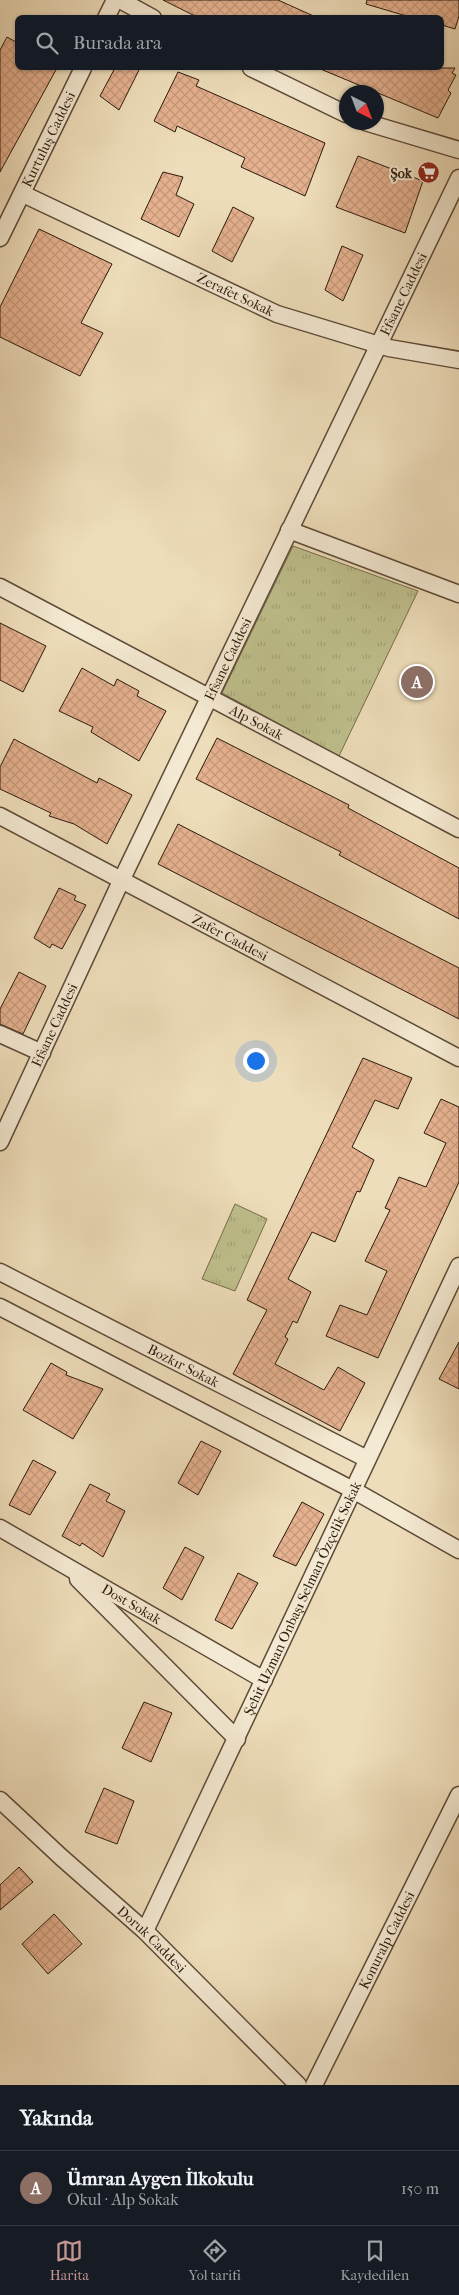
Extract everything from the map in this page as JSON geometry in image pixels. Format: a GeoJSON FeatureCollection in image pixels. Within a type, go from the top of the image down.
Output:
{"type":"FeatureCollection","features":[{"type":"Feature","properties":{"kind":"street"},"geometry":{"type":"LineString","coordinates":[[107,15],[114,0]]}},
{"type":"Feature","properties":{"kind":"street"},"geometry":{"type":"LineString","coordinates":[[120,0],[148,15]]}},
{"type":"Feature","properties":{"kind":"street","name":"Kurtuluş Caddesi"},"geometry":{"type":"LineString","coordinates":[[0,238],[82,70]]}},
{"type":"Feature","properties":{"kind":"street"},"geometry":{"type":"LineString","coordinates":[[255,70],[339,111]]}},
{"type":"Feature","properties":{"kind":"street"},"geometry":{"type":"LineString","coordinates":[[384,128],[459,150]]}},
{"type":"Feature","properties":{"kind":"street","name":"Efsane Caddesi"},"geometry":{"type":"LineString","coordinates":[[0,1142],[121,881],[459,178]]}},
{"type":"Feature","properties":{"kind":"street","name":"Zerafet Sokak"},"geometry":{"type":"LineString","coordinates":[[23,194],[277,314],[379,345],[459,360]]}},
{"type":"Feature","properties":{"kind":"street"},"geometry":{"type":"LineString","coordinates":[[289,530],[459,594]]}},
{"type":"Feature","properties":{"kind":"street","name":"Alp Sokak"},"geometry":{"type":"LineString","coordinates":[[0,587],[459,829]]}},
{"type":"Feature","properties":{"kind":"street","name":"Zafer Caddesi"},"geometry":{"type":"LineString","coordinates":[[0,816],[459,1058]]}},
{"type":"Feature","properties":{"kind":"street"},"geometry":{"type":"LineString","coordinates":[[0,1034],[42,1053]]}},
{"type":"Feature","properties":{"kind":"street","name":"Şehit Uzman Onbaşı Selman Özçelik Sokak"},"geometry":{"type":"LineString","coordinates":[[145,1931],[237,1739],[366,1459],[459,1266]]}},
{"type":"Feature","properties":{"kind":"street","name":"Bozkır Sokak"},"geometry":{"type":"LineString","coordinates":[[0,1272],[366,1459]]}},
{"type":"Feature","properties":{"kind":"street"},"geometry":{"type":"LineString","coordinates":[[0,1307],[353,1490],[459,1550]]}},
{"type":"Feature","properties":{"kind":"street","name":"Dost Sokak"},"geometry":{"type":"LineString","coordinates":[[0,1528],[264,1680]]}},
{"type":"Feature","properties":{"kind":"street"},"geometry":{"type":"LineString","coordinates":[[64,1564],[237,1739]]}},
{"type":"Feature","properties":{"kind":"street","name":"Konuralp Caddesi"},"geometry":{"type":"LineString","coordinates":[[314,2085],[459,1795]]}},
{"type":"Feature","properties":{"kind":"street","name":"Doruk Caddesi"},"geometry":{"type":"LineString","coordinates":[[0,1800],[145,1931],[298,2085]]}},
{"type":"Feature","properties":{"kind":"green space"},"geometry":{"type":"Polygon","coordinates":[[[293,546],[418,591],[339,756],[222,693],[293,546]]]}},
{"type":"Feature","properties":{"kind":"green space"},"geometry":{"type":"Polygon","coordinates":[[[235,1204],[267,1219],[235,1291],[202,1279],[235,1204]]]}},
{"type":"Feature","properties":{"kind":"building"},"geometry":{"type":"Polygon","coordinates":[[[163,0],[278,0],[311,15],[193,15],[163,0]]]}},
{"type":"Feature","properties":{"kind":"building"},"geometry":{"type":"Polygon","coordinates":[[[367,0],[459,0],[459,16],[455,29],[444,26],[444,15],[403,15],[366,4],[367,0]]]}},
{"type":"Feature","properties":{"kind":"building"},"geometry":{"type":"Polygon","coordinates":[[[7,37],[15,41],[15,70],[56,70],[0,172],[0,50],[7,37]]]}},
{"type":"Feature","properties":{"kind":"building"},"geometry":{"type":"Polygon","coordinates":[[[444,68],[455,68],[452,73],[456,75],[448,90],[451,93],[438,118],[384,96],[384,85],[359,85],[323,70],[444,70],[444,68]]]}},
{"type":"Feature","properties":{"kind":"building"},"geometry":{"type":"Polygon","coordinates":[[[114,70],[139,70],[119,110],[100,96],[114,70]]]}},
{"type":"Feature","properties":{"kind":"building"},"geometry":{"type":"Polygon","coordinates":[[[178,72],[199,80],[196,86],[325,143],[305,196],[241,167],[245,158],[177,126],[175,132],[154,121],[178,72]]]}},
{"type":"Feature","properties":{"kind":"building"},"geometry":{"type":"Polygon","coordinates":[[[358,156],[423,181],[405,233],[336,207],[358,156]]]}},
{"type":"Feature","properties":{"kind":"building"},"geometry":{"type":"Polygon","coordinates":[[[163,172],[183,177],[176,195],[194,204],[179,237],[141,219],[163,172]]]}},
{"type":"Feature","properties":{"kind":"building"},"geometry":{"type":"Polygon","coordinates":[[[233,207],[254,218],[232,262],[212,251],[233,207]]]}},
{"type":"Feature","properties":{"kind":"building"},"geometry":{"type":"Polygon","coordinates":[[[39,229],[112,264],[81,323],[103,333],[80,376],[0,337],[0,307],[39,229]]]}},
{"type":"Feature","properties":{"kind":"building"},"geometry":{"type":"Polygon","coordinates":[[[342,246],[363,255],[343,301],[325,290],[342,246]]]}},
{"type":"Feature","properties":{"kind":"building"},"geometry":{"type":"Polygon","coordinates":[[[0,623],[46,646],[23,692],[0,680],[0,623]]]}},
{"type":"Feature","properties":{"kind":"building"},"geometry":{"type":"Polygon","coordinates":[[[82,668],[114,686],[117,679],[139,691],[137,696],[166,711],[139,761],[91,732],[93,727],[59,711],[82,668]]]}},
{"type":"Feature","properties":{"kind":"building"},"geometry":{"type":"Polygon","coordinates":[[[217,738],[349,805],[348,808],[459,868],[459,919],[339,855],[341,852],[196,779],[217,738]]]}},
{"type":"Feature","properties":{"kind":"building"},"geometry":{"type":"Polygon","coordinates":[[[14,739],[97,783],[99,778],[132,795],[107,844],[74,824],[49,816],[51,813],[0,789],[0,767],[14,739]]]}},
{"type":"Feature","properties":{"kind":"building"},"geometry":{"type":"Polygon","coordinates":[[[178,824],[459,968],[459,1019],[158,864],[178,824]]]}},
{"type":"Feature","properties":{"kind":"building"},"geometry":{"type":"Polygon","coordinates":[[[59,888],[76,896],[74,900],[86,905],[62,949],[52,944],[50,948],[34,938],[59,888]]]}},
{"type":"Feature","properties":{"kind":"building"},"geometry":{"type":"Polygon","coordinates":[[[19,972],[46,986],[23,1034],[0,1024],[0,1009],[19,972]]]}},
{"type":"Feature","properties":{"kind":"building"},"geometry":{"type":"Polygon","coordinates":[[[363,1058],[412,1078],[398,1109],[375,1100],[352,1147],[374,1160],[360,1192],[357,1191],[335,1242],[312,1232],[288,1279],[311,1292],[297,1323],[293,1321],[285,1337],[288,1339],[275,1364],[324,1390],[338,1367],[365,1383],[340,1431],[233,1374],[267,1310],[247,1300],[363,1058]]]}},
{"type":"Feature","properties":{"kind":"building"},"geometry":{"type":"Polygon","coordinates":[[[441,1099],[459,1107],[459,1182],[378,1358],[326,1336],[340,1305],[367,1315],[387,1271],[365,1261],[390,1210],[385,1208],[399,1177],[426,1187],[446,1143],[424,1133],[441,1099]]]}},
{"type":"Feature","properties":{"kind":"building"},"geometry":{"type":"Polygon","coordinates":[[[459,1342],[459,1389],[439,1379],[459,1342]]]}},
{"type":"Feature","properties":{"kind":"building"},"geometry":{"type":"Polygon","coordinates":[[[51,1363],[67,1372],[66,1375],[103,1389],[73,1439],[23,1410],[51,1363]]]}},
{"type":"Feature","properties":{"kind":"building"},"geometry":{"type":"Polygon","coordinates":[[[201,1441],[221,1451],[198,1495],[178,1483],[201,1441]]]}},
{"type":"Feature","properties":{"kind":"building"},"geometry":{"type":"Polygon","coordinates":[[[33,1460],[56,1472],[30,1515],[9,1505],[33,1460]]]}},
{"type":"Feature","properties":{"kind":"building"},"geometry":{"type":"Polygon","coordinates":[[[90,1484],[110,1494],[106,1501],[125,1511],[103,1557],[82,1543],[80,1546],[62,1536],[90,1484]]]}},
{"type":"Feature","properties":{"kind":"building"},"geometry":{"type":"Polygon","coordinates":[[[302,1502],[324,1514],[296,1566],[273,1556],[302,1502]]]}},
{"type":"Feature","properties":{"kind":"building"},"geometry":{"type":"Polygon","coordinates":[[[185,1547],[204,1557],[182,1600],[163,1588],[185,1547]]]}},
{"type":"Feature","properties":{"kind":"building"},"geometry":{"type":"Polygon","coordinates":[[[238,1573],[258,1583],[232,1629],[215,1620],[238,1573]]]}},
{"type":"Feature","properties":{"kind":"building"},"geometry":{"type":"Polygon","coordinates":[[[144,1702],[172,1713],[151,1762],[122,1748],[144,1702]]]}},
{"type":"Feature","properties":{"kind":"building"},"geometry":{"type":"Polygon","coordinates":[[[104,1788],[134,1801],[117,1844],[85,1832],[104,1788]]]}},
{"type":"Feature","properties":{"kind":"building"},"geometry":{"type":"Polygon","coordinates":[[[19,1867],[33,1882],[0,1910],[0,1885],[19,1867]]]}},
{"type":"Feature","properties":{"kind":"building"},"geometry":{"type":"Polygon","coordinates":[[[54,1914],[82,1944],[48,1974],[22,1944],[54,1914]]]}},
{"type":"Feature","properties":{"kind":"place","name":"Şok"},"geometry":{"type":"Point","coordinates":[428,173]}},
{"type":"Feature","properties":{"kind":"place","name":"Ümran Aygen İlkokulu"},"geometry":{"type":"Point","coordinates":[417,682]}}]}
